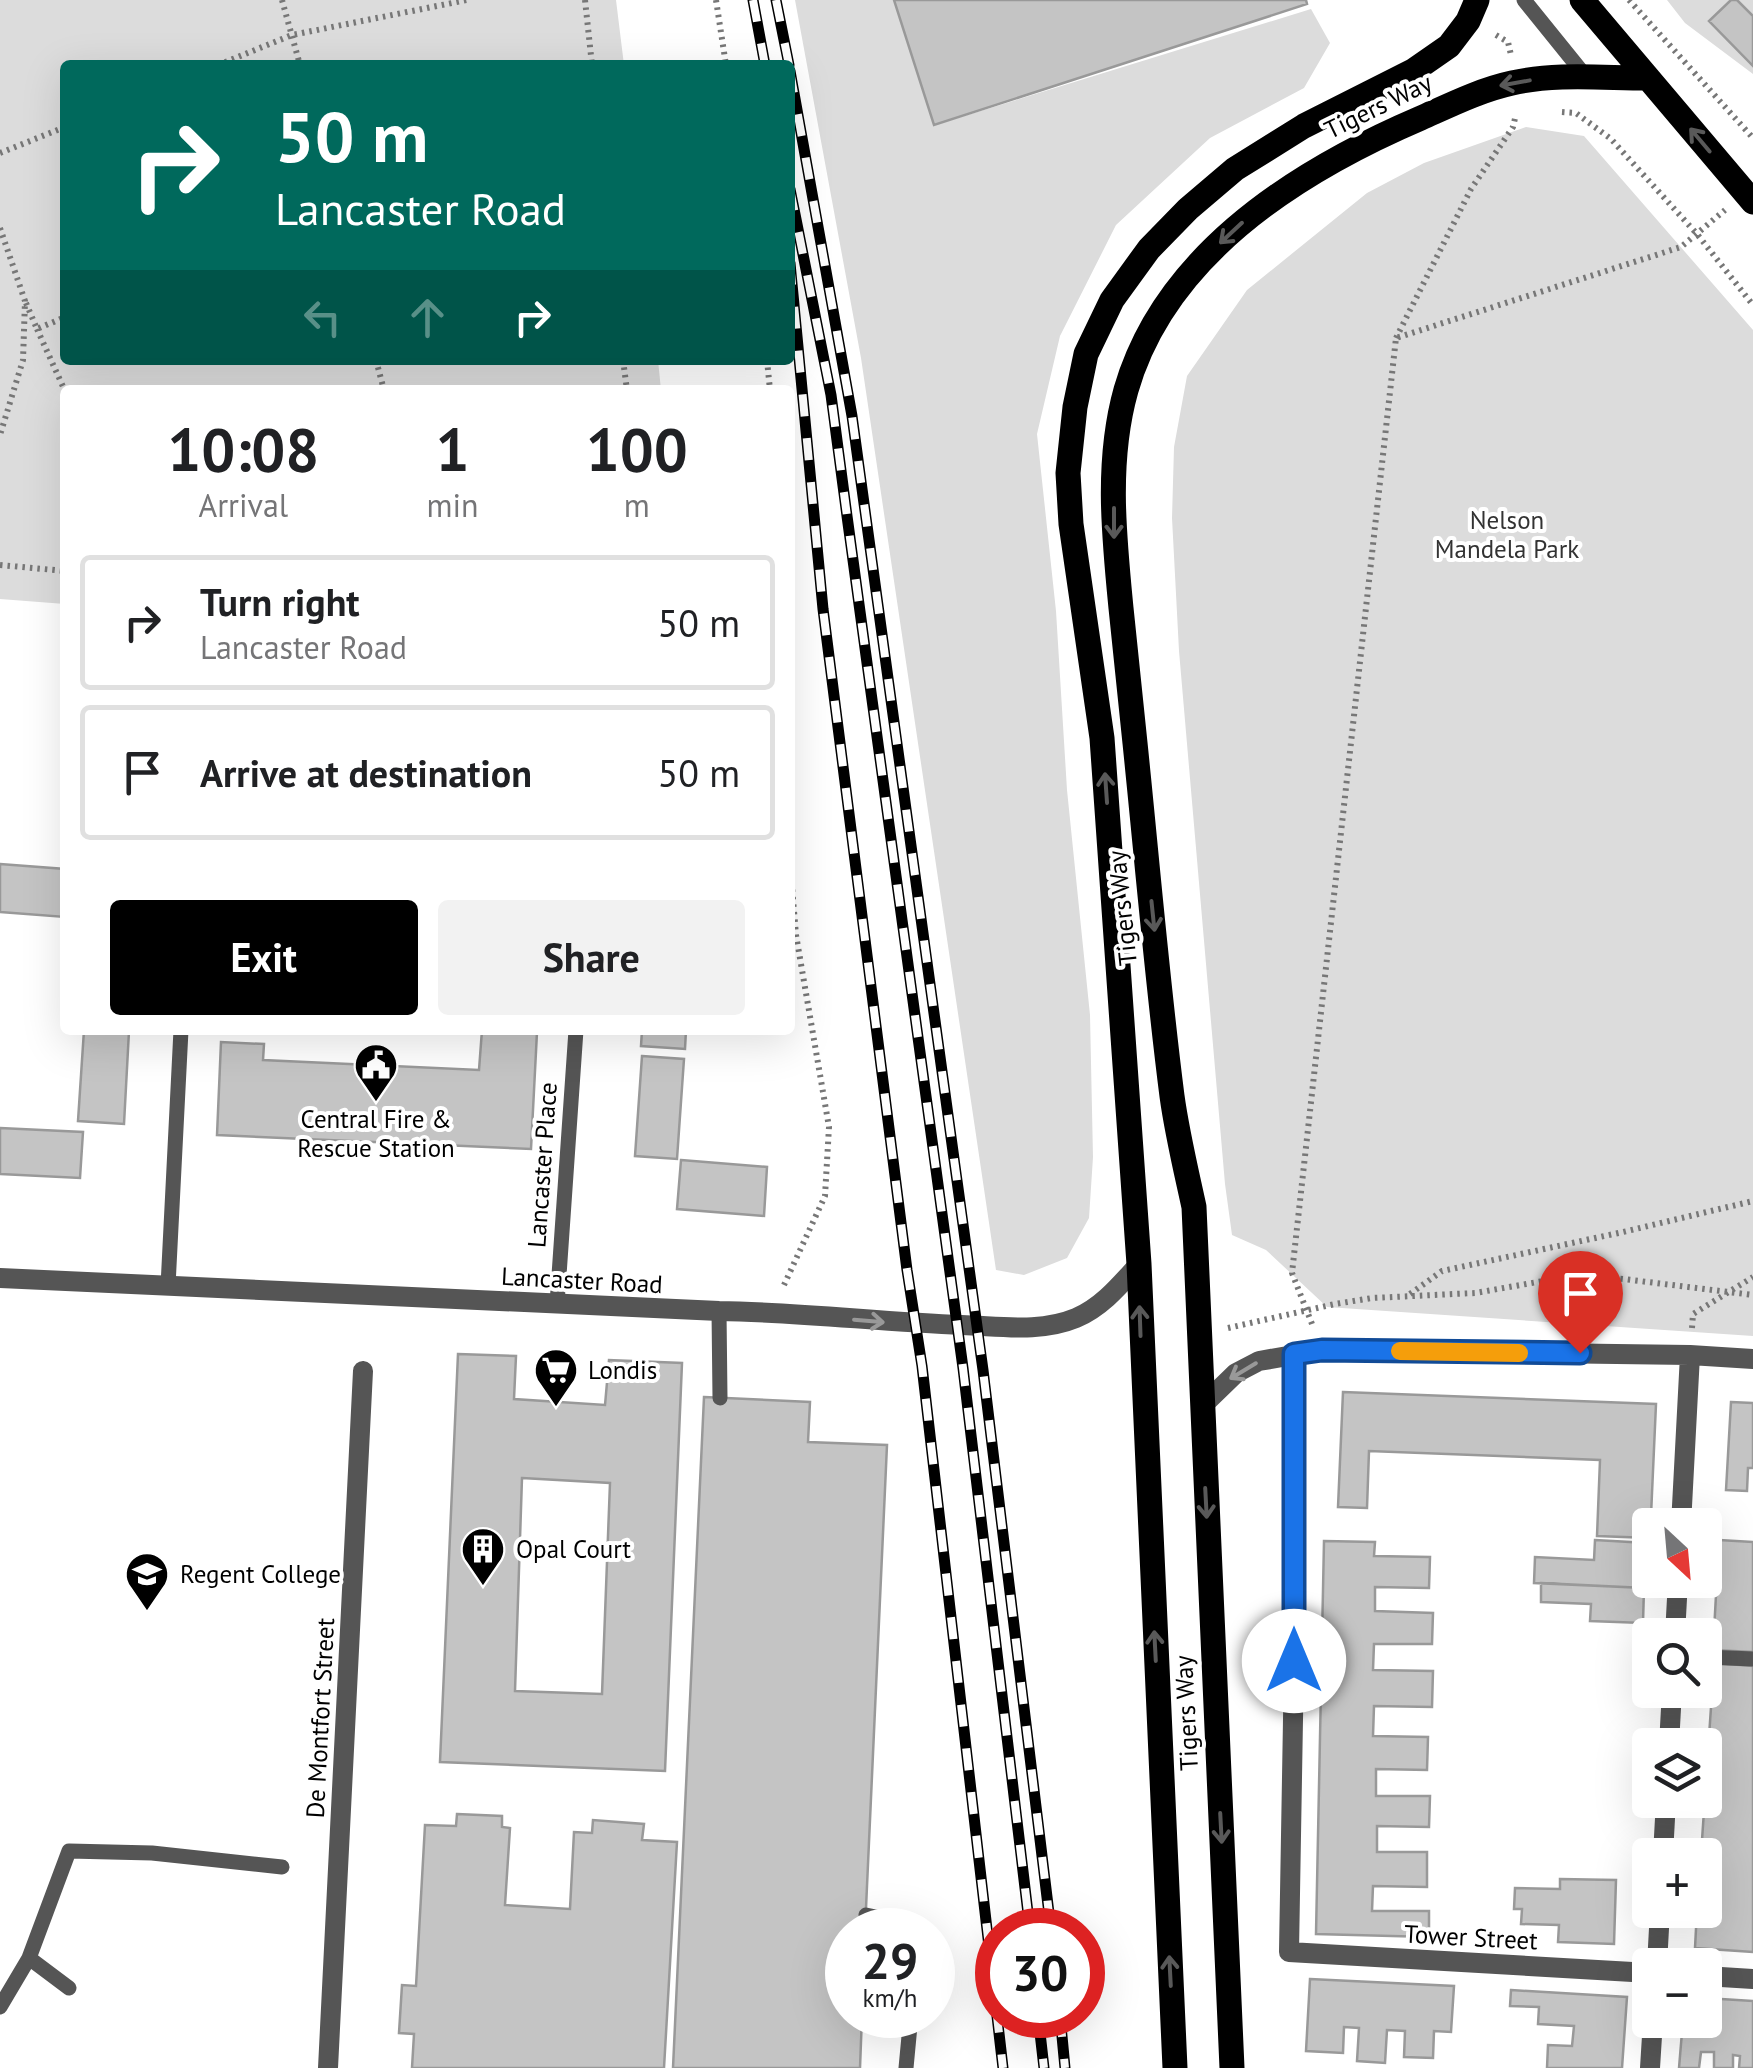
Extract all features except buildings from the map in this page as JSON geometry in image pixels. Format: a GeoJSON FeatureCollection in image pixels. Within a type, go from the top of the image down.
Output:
{"type":"FeatureCollection","features":[{"type":"Feature","properties":{"kind":"main road"},"geometry":{"type":"LineString","coordinates":[[1582,0],[1749,198]]}},
{"type":"Feature","properties":{"kind":"main road","name":"Tigers Way"},"geometry":{"type":"LineString","coordinates":[[1175,2068],[1139,1264],[1102,738],[1070,507],[1068,473],[1075,408],[1086,354],[1112,300],[1149,249],[1235,169],[1304,126],[1414,70],[1450,46],[1472,10]]}},
{"type":"Feature","properties":{"kind":"main road","name":"Tigers Way"},"geometry":{"type":"LineString","coordinates":[[1232,2068],[1194,1207],[1172,1099],[1114,541],[1116,432],[1142,348],[1162,308],[1199,263],[1241,223],[1283,192],[1401,126],[1515,82],[1648,78]]}},
{"type":"Feature","properties":{"kind":"street","name":"Lancaster Road"},"geometry":{"type":"LineString","coordinates":[[0,1278],[772,1312],[884,1322],[1037,1328],[1076,1318],[1090,1310],[1109,1298],[1139,1264]]}},
{"type":"Feature","properties":{"kind":"street"},"geometry":{"type":"LineString","coordinates":[[1202,1406],[1236,1373],[1259,1361],[1322,1350],[1690,1354],[1753,1359]]}},
{"type":"Feature","properties":{"kind":"street","name":"Tower Street"},"geometry":{"type":"LineString","coordinates":[[1294,1354],[1289,1952],[1632,1972]]}},
{"type":"Feature","properties":{"kind":"street"},"geometry":{"type":"LineString","coordinates":[[1682,1508],[1690,1354]]}},
{"type":"Feature","properties":{"kind":"street","name":"De Montfort Street"},"geometry":{"type":"LineString","coordinates":[[328,2068],[363,1371]]}},
{"type":"Feature","properties":{"kind":"street"},"geometry":{"type":"LineString","coordinates":[[1722,1977],[1753,1979]]}},
{"type":"Feature","properties":{"kind":"street"},"geometry":{"type":"LineString","coordinates":[[1650,2068],[1652,2038]]}},
{"type":"Feature","properties":{"kind":"lane"},"geometry":{"type":"LineString","coordinates":[[1524,0],[1587,78]]}},
{"type":"Feature","properties":{"kind":"lane"},"geometry":{"type":"LineString","coordinates":[[168,1286],[181,1035]]}},
{"type":"Feature","properties":{"kind":"lane","name":"Lancaster Place"},"geometry":{"type":"LineString","coordinates":[[557,1304],[576,1035]]}},
{"type":"Feature","properties":{"kind":"lane"},"geometry":{"type":"LineString","coordinates":[[718,1311],[720,1398]]}},
{"type":"Feature","properties":{"kind":"lane"},"geometry":{"type":"LineString","coordinates":[[1722,1658],[1753,1660]]}},
{"type":"Feature","properties":{"kind":"lane"},"geometry":{"type":"LineString","coordinates":[[0,2006],[29,1958],[70,1851],[152,1854],[282,1868]]}},
{"type":"Feature","properties":{"kind":"lane"},"geometry":{"type":"LineString","coordinates":[[29,1958],[70,1988]]}},
{"type":"Feature","properties":{"kind":"lane"},"geometry":{"type":"LineString","coordinates":[[906,2068],[909,2038]]}},
{"type":"Feature","properties":{"kind":"path"},"geometry":{"type":"LineString","coordinates":[[282,0],[299,60]]}},
{"type":"Feature","properties":{"kind":"path"},"geometry":{"type":"LineString","coordinates":[[230,60],[292,35],[467,0]]}},
{"type":"Feature","properties":{"kind":"path"},"geometry":{"type":"LineString","coordinates":[[585,0],[591,60]]}},
{"type":"Feature","properties":{"kind":"path"},"geometry":{"type":"LineString","coordinates":[[716,0],[725,60]]}},
{"type":"Feature","properties":{"kind":"path"},"geometry":{"type":"LineString","coordinates":[[1629,0],[1753,138]]}},
{"type":"Feature","properties":{"kind":"path"},"geometry":{"type":"LineString","coordinates":[[1308,1309],[1292,1273],[1396,338],[1471,188],[1513,127],[1518,108],[1508,42],[1472,10]]}},
{"type":"Feature","properties":{"kind":"path"},"geometry":{"type":"LineString","coordinates":[[1557,111],[1576,113],[1611,139],[1697,234],[1753,304]]}},
{"type":"Feature","properties":{"kind":"path"},"geometry":{"type":"LineString","coordinates":[[0,154],[60,129]]}},
{"type":"Feature","properties":{"kind":"path"},"geometry":{"type":"LineString","coordinates":[[1396,338],[1681,247],[1749,198]]}},
{"type":"Feature","properties":{"kind":"path"},"geometry":{"type":"LineString","coordinates":[[1,232],[25,301],[62,385]]}},
{"type":"Feature","properties":{"kind":"path"},"geometry":{"type":"LineString","coordinates":[[0,435],[23,360],[25,301]]}},
{"type":"Feature","properties":{"kind":"path"},"geometry":{"type":"LineString","coordinates":[[37,329],[60,319]]}},
{"type":"Feature","properties":{"kind":"path"},"geometry":{"type":"LineString","coordinates":[[0,565],[60,571]]}},
{"type":"Feature","properties":{"kind":"path"},"geometry":{"type":"LineString","coordinates":[[772,1312],[825,1196],[829,1127],[795,922]]}},
{"type":"Feature","properties":{"kind":"path"},"geometry":{"type":"LineString","coordinates":[[1407,1296],[1442,1271],[1753,1201]]}},
{"type":"Feature","properties":{"kind":"path"},"geometry":{"type":"LineString","coordinates":[[1225,1328],[1372,1298],[1474,1293],[1582,1274],[1753,1296]]}},
{"type":"Feature","properties":{"kind":"path"},"geometry":{"type":"LineString","coordinates":[[1690,1354],[1693,1314],[1753,1277]]}},
{"type":"Feature","properties":{"kind":"green space"},"geometry":{"type":"Polygon","coordinates":[[[0,0],[616,0],[623,60],[60,60],[60,365],[658,365],[660,385],[60,385],[60,604],[0,599],[0,0]]]}},
{"type":"Feature","properties":{"kind":"green space"},"geometry":{"type":"Polygon","coordinates":[[[795,0],[894,0],[935,125],[1311,9],[1330,43],[1304,88],[1210,138],[1116,225],[1060,336],[1037,434],[1090,1015],[1093,1157],[1089,1218],[1067,1258],[1024,1275],[996,1270],[861,358],[795,0]]]}},
{"type":"Feature","properties":{"kind":"green space"},"geometry":{"type":"Polygon","coordinates":[[[1667,0],[1753,0],[1753,74],[1685,23],[1667,0]]]}},
{"type":"Feature","properties":{"kind":"green space","name":"Nelson Mandela Park"},"geometry":{"type":"Polygon","coordinates":[[[1526,127],[1584,136],[1753,330],[1753,1336],[1327,1307],[1266,1250],[1232,1235],[1179,651],[1172,518],[1174,447],[1187,376],[1247,290],[1367,193],[1424,163],[1526,127]]]}},
{"type":"Feature","properties":{"kind":"railway"},"geometry":{"type":"LineString","coordinates":[[753,0],[764,60]]}},
{"type":"Feature","properties":{"kind":"railway"},"geometry":{"type":"LineString","coordinates":[[776,0],[788,60]]}},
{"type":"Feature","properties":{"kind":"railway"},"geometry":{"type":"LineString","coordinates":[[795,99],[852,416],[983,1370],[1048,1908]]}},
{"type":"Feature","properties":{"kind":"railway"},"geometry":{"type":"LineString","coordinates":[[795,214],[831,395],[963,1368],[1027,1908]]}},
{"type":"Feature","properties":{"kind":"railway"},"geometry":{"type":"LineString","coordinates":[[795,315],[823,609],[922,1366],[1003,2068]]}},
{"type":"Feature","properties":{"kind":"railway"},"geometry":{"type":"LineString","coordinates":[[1041,2038],[1044,2068]]}},
{"type":"Feature","properties":{"kind":"railway"},"geometry":{"type":"LineString","coordinates":[[1062,2038],[1065,2068]]}},
{"type":"Feature","properties":{"kind":"slow traffic"},"geometry":{"type":"LineString","coordinates":[[1400,1351],[1519,1353]]}},
{"type":"Feature","properties":{"kind":"place","name":"Central Fire & Rescue Station"},"geometry":{"type":"Point","coordinates":[376,1103]}},
{"type":"Feature","properties":{"kind":"place","name":"Londis"},"geometry":{"type":"Point","coordinates":[556,1408]}},
{"type":"Feature","properties":{"kind":"place","name":"Opal Court"},"geometry":{"type":"Point","coordinates":[483,1587]}},
{"type":"Feature","properties":{"kind":"place","name":"Regent College"},"geometry":{"type":"Point","coordinates":[147,1612]}},
{"type":"Feature","properties":{"kind":"route"},"geometry":{"type":"LineString","coordinates":[[1294,1661],[1294,1354],[1322,1350],[1580,1353]]}}]}
